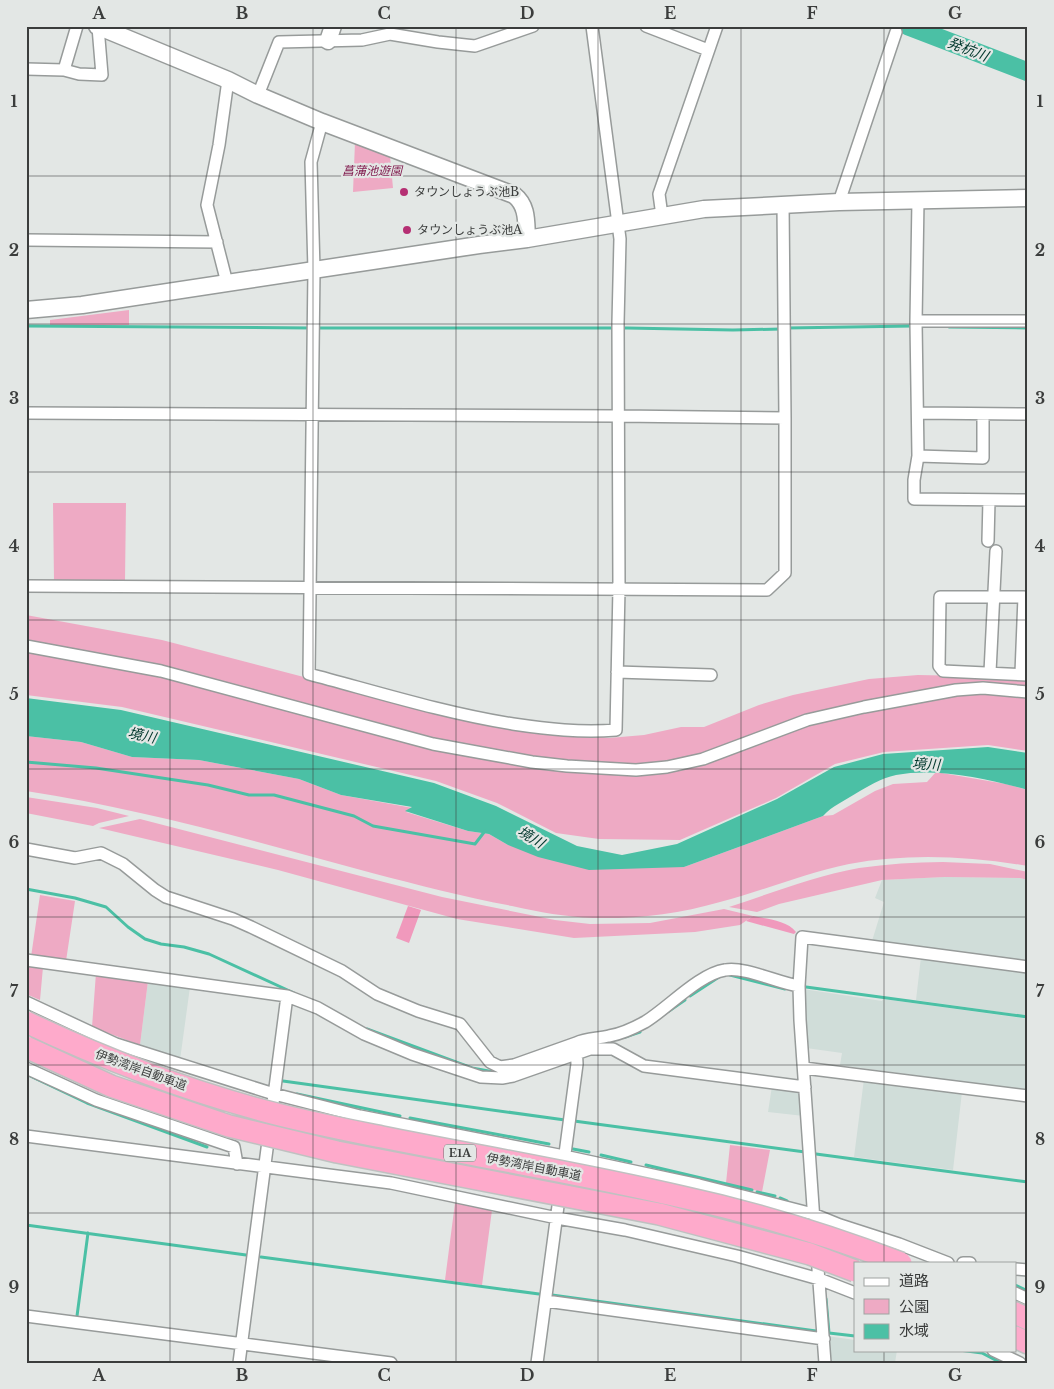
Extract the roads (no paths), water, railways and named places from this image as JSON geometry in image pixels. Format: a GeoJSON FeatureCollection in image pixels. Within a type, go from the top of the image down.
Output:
{"type":"FeatureCollection","features":[{"type":"Feature","properties":{"kind":"highway","name":"伊勢湾岸自動車道"},"geometry":{"type":"LineString","coordinates":[[26,1022],[124,1065],[192,1089],[262,1110],[339,1128],[683,1197],[812,1232],[898,1262]]}},
{"type":"Feature","properties":{"kind":"highway","name":"伊勢湾岸自動車道"},"geometry":{"type":"LineString","coordinates":[[26,1047],[111,1086],[229,1126],[355,1155],[659,1214],[810,1254],[854,1271]]}},
{"type":"Feature","properties":{"kind":"highway"},"geometry":{"type":"LineString","coordinates":[[1016,1313],[1028,1319]]}},
{"type":"Feature","properties":{"kind":"highway"},"geometry":{"type":"LineString","coordinates":[[1016,1338],[1028,1344]]}},
{"type":"Feature","properties":{"kind":"street"},"geometry":{"type":"LineString","coordinates":[[64,70],[77,26]]}},
{"type":"Feature","properties":{"kind":"street"},"geometry":{"type":"LineString","coordinates":[[26,69],[64,70],[79,74],[102,75],[98,26],[116,30],[322,122],[514,195],[521,201],[524,208],[527,240]]}},
{"type":"Feature","properties":{"kind":"street"},"geometry":{"type":"LineString","coordinates":[[258,95],[279,42],[331,34],[362,40],[390,34],[475,46],[532,26]]}},
{"type":"Feature","properties":{"kind":"street"},"geometry":{"type":"LineString","coordinates":[[322,122],[311,162],[314,270],[309,674],[475,718],[541,728],[592,732],[616,730],[619,588],[620,416],[618,328],[620,239],[592,26]]}},
{"type":"Feature","properties":{"kind":"street"},"geometry":{"type":"LineString","coordinates":[[646,26],[708,50]]}},
{"type":"Feature","properties":{"kind":"street"},"geometry":{"type":"LineString","coordinates":[[662,216],[659,194],[716,26]]}},
{"type":"Feature","properties":{"kind":"street"},"geometry":{"type":"LineString","coordinates":[[840,202],[896,32]]}},
{"type":"Feature","properties":{"kind":"street"},"geometry":{"type":"LineString","coordinates":[[227,283],[207,205],[219,145],[228,80]]}},
{"type":"Feature","properties":{"kind":"street"},"geometry":{"type":"LineString","coordinates":[[27,310],[82,305],[527,240],[704,209],[840,202],[1028,198]]}},
{"type":"Feature","properties":{"kind":"street"},"geometry":{"type":"LineString","coordinates":[[918,200],[916,325],[919,413],[914,499],[1028,500]]}},
{"type":"Feature","properties":{"kind":"street"},"geometry":{"type":"LineString","coordinates":[[26,586],[767,590],[785,573],[783,204]]}},
{"type":"Feature","properties":{"kind":"street"},"geometry":{"type":"LineString","coordinates":[[26,240],[217,242]]}},
{"type":"Feature","properties":{"kind":"street"},"geometry":{"type":"LineString","coordinates":[[916,325],[1028,321]]}},
{"type":"Feature","properties":{"kind":"street"},"geometry":{"type":"LineString","coordinates":[[26,413],[785,418]]}},
{"type":"Feature","properties":{"kind":"street"},"geometry":{"type":"LineString","coordinates":[[919,413],[1028,414]]}},
{"type":"Feature","properties":{"kind":"street"},"geometry":{"type":"LineString","coordinates":[[918,456],[983,458],[983,414]]}},
{"type":"Feature","properties":{"kind":"street"},"geometry":{"type":"LineString","coordinates":[[988,541],[989,500]]}},
{"type":"Feature","properties":{"kind":"street"},"geometry":{"type":"LineString","coordinates":[[990,672],[996,551]]}},
{"type":"Feature","properties":{"kind":"street"},"geometry":{"type":"LineString","coordinates":[[994,596],[1024,597],[1024,674],[943,671],[939,666],[940,598],[994,596]]}},
{"type":"Feature","properties":{"kind":"street"},"geometry":{"type":"LineString","coordinates":[[26,646],[161,671],[433,744],[532,762],[636,770],[667,767],[703,759],[807,720],[864,707],[974,688],[1028,692]]}},
{"type":"Feature","properties":{"kind":"street"},"geometry":{"type":"LineString","coordinates":[[617,672],[711,675]]}},
{"type":"Feature","properties":{"kind":"street"},"geometry":{"type":"LineString","coordinates":[[26,849],[75,858],[101,853],[123,864],[166,897],[242,923],[273,936],[342,971],[377,994],[460,1024],[490,1062],[500,1067],[577,1048],[613,1049],[644,1066],[805,1087]]}},
{"type":"Feature","properties":{"kind":"street"},"geometry":{"type":"LineString","coordinates":[[826,1363],[800,1020],[799,986],[802,937],[1028,967]]}},
{"type":"Feature","properties":{"kind":"street"},"geometry":{"type":"LineString","coordinates":[[26,960],[287,996],[318,1008],[364,1034],[412,1054],[481,1077],[502,1078],[513,1076],[577,1048],[583,1039],[608,1036],[645,1022],[711,974],[726,969],[740,970],[785,984],[799,986]]}},
{"type":"Feature","properties":{"kind":"street"},"geometry":{"type":"LineString","coordinates":[[240,1363],[287,996]]}},
{"type":"Feature","properties":{"kind":"street"},"geometry":{"type":"LineString","coordinates":[[26,1002],[116,1044],[274,1094],[360,1116],[699,1185],[814,1214],[945,1262]]}},
{"type":"Feature","properties":{"kind":"street"},"geometry":{"type":"LineString","coordinates":[[536,1363],[578,1064],[577,1048]]}},
{"type":"Feature","properties":{"kind":"street"},"geometry":{"type":"LineString","coordinates":[[26,1068],[96,1100],[234,1147],[237,1164]]}},
{"type":"Feature","properties":{"kind":"street"},"geometry":{"type":"LineString","coordinates":[[804,1068],[1028,1096]]}},
{"type":"Feature","properties":{"kind":"street"},"geometry":{"type":"LineString","coordinates":[[26,1136],[391,1184],[556,1218],[626,1230],[737,1256],[820,1279],[854,1293]]}},
{"type":"Feature","properties":{"kind":"street"},"geometry":{"type":"LineString","coordinates":[[1016,1293],[1028,1299]]}},
{"type":"Feature","properties":{"kind":"street"},"geometry":{"type":"LineString","coordinates":[[546,1301],[824,1338]]}},
{"type":"Feature","properties":{"kind":"street"},"geometry":{"type":"LineString","coordinates":[[26,1316],[391,1363]]}},
{"type":"Feature","properties":{"kind":"street"},"geometry":{"type":"LineString","coordinates":[[997,1352],[1020,1363]]}},
{"type":"Feature","properties":{"kind":"water","name":"境川"},"geometry":{"type":"Polygon","coordinates":[[[26,698],[121,710],[434,783],[496,806],[577,846],[622,855],[677,844],[777,799],[834,767],[883,754],[988,747],[1028,753],[1028,790],[979,778],[945,773],[928,772],[896,775],[869,786],[834,806],[823,816],[684,867],[589,870],[538,857],[508,845],[489,834],[468,831],[405,811],[412,807],[341,795],[299,779],[199,760],[132,757],[81,742],[26,736],[26,698]]]}},
{"type":"Feature","properties":{"kind":"waterway","name":"発杭川"},"geometry":{"type":"LineString","coordinates":[[908,26],[1028,72]]}},
{"type":"Feature","properties":{"kind":"waterway"},"geometry":{"type":"LineString","coordinates":[[26,326],[311,328]]}},
{"type":"Feature","properties":{"kind":"waterway"},"geometry":{"type":"LineString","coordinates":[[787,328],[913,326]]}},
{"type":"Feature","properties":{"kind":"waterway"},"geometry":{"type":"LineString","coordinates":[[949,327],[1028,328]]}},
{"type":"Feature","properties":{"kind":"waterway"},"geometry":{"type":"LineString","coordinates":[[317,328],[781,329]]}},
{"type":"Feature","properties":{"kind":"waterway"},"geometry":{"type":"LineString","coordinates":[[26,762],[96,768],[208,785],[249,795],[274,795],[354,816],[373,826],[475,844],[485,831]]}},
{"type":"Feature","properties":{"kind":"waterway"},"geometry":{"type":"LineString","coordinates":[[26,889],[75,898],[106,907],[128,927],[145,939],[209,954],[294,993]]}},
{"type":"Feature","properties":{"kind":"waterway"},"geometry":{"type":"LineString","coordinates":[[730,975],[785,989]]}},
{"type":"Feature","properties":{"kind":"waterway"},"geometry":{"type":"LineString","coordinates":[[690,996],[719,977]]}},
{"type":"Feature","properties":{"kind":"waterway"},"geometry":{"type":"LineString","coordinates":[[806,987],[1028,1017]]}},
{"type":"Feature","properties":{"kind":"waterway"},"geometry":{"type":"LineString","coordinates":[[669,1011],[685,1000]]}},
{"type":"Feature","properties":{"kind":"waterway"},"geometry":{"type":"LineString","coordinates":[[367,1029],[472,1068],[494,1072]]}},
{"type":"Feature","properties":{"kind":"waterway"},"geometry":{"type":"LineString","coordinates":[[625,1037],[640,1032]]}},
{"type":"Feature","properties":{"kind":"waterway"},"geometry":{"type":"LineString","coordinates":[[26,1074],[87,1103],[207,1147]]}},
{"type":"Feature","properties":{"kind":"waterway"},"geometry":{"type":"LineString","coordinates":[[283,1081],[565,1120]]}},
{"type":"Feature","properties":{"kind":"waterway"},"geometry":{"type":"LineString","coordinates":[[297,1094],[400,1116]]}},
{"type":"Feature","properties":{"kind":"waterway"},"geometry":{"type":"LineString","coordinates":[[410,1118],[549,1144]]}},
{"type":"Feature","properties":{"kind":"waterway"},"geometry":{"type":"LineString","coordinates":[[574,1121],[805,1152]]}},
{"type":"Feature","properties":{"kind":"waterway"},"geometry":{"type":"LineString","coordinates":[[573,1149],[589,1152]]}},
{"type":"Feature","properties":{"kind":"waterway"},"geometry":{"type":"LineString","coordinates":[[816,1154],[1028,1182]]}},
{"type":"Feature","properties":{"kind":"waterway"},"geometry":{"type":"LineString","coordinates":[[601,1155],[631,1162]]}},
{"type":"Feature","properties":{"kind":"waterway"},"geometry":{"type":"LineString","coordinates":[[646,1165],[752,1190]]}},
{"type":"Feature","properties":{"kind":"waterway"},"geometry":{"type":"LineString","coordinates":[[757,1192],[775,1196]]}},
{"type":"Feature","properties":{"kind":"waterway"},"geometry":{"type":"LineString","coordinates":[[780,1198],[787,1201]]}},
{"type":"Feature","properties":{"kind":"waterway"},"geometry":{"type":"LineString","coordinates":[[26,1225],[246,1255]]}},
{"type":"Feature","properties":{"kind":"waterway"},"geometry":{"type":"LineString","coordinates":[[77,1316],[88,1233]]}},
{"type":"Feature","properties":{"kind":"waterway"},"geometry":{"type":"LineString","coordinates":[[261,1257],[539,1294]]}},
{"type":"Feature","properties":{"kind":"waterway"},"geometry":{"type":"LineString","coordinates":[[1016,1285],[1028,1291]]}},
{"type":"Feature","properties":{"kind":"waterway"},"geometry":{"type":"LineString","coordinates":[[552,1295],[816,1331]]}},
{"type":"Feature","properties":{"kind":"waterway"},"geometry":{"type":"LineString","coordinates":[[826,1299],[829,1333],[854,1336]]}},
{"type":"Feature","properties":{"kind":"waterway"},"geometry":{"type":"LineString","coordinates":[[974,1352],[982,1353],[1001,1363]]}},
{"type":"Feature","properties":{"kind":"place","name":"タウンしょうぶ池B"},"geometry":{"type":"Point","coordinates":[404,192]}},
{"type":"Feature","properties":{"kind":"place","name":"タウンしょうぶ池A"},"geometry":{"type":"Point","coordinates":[407,230]}},
{"type":"Feature","properties":{"kind":"park label","name":"菖蒲池遊園"},"geometry":{"type":"Point","coordinates":[372,171]}}]}
